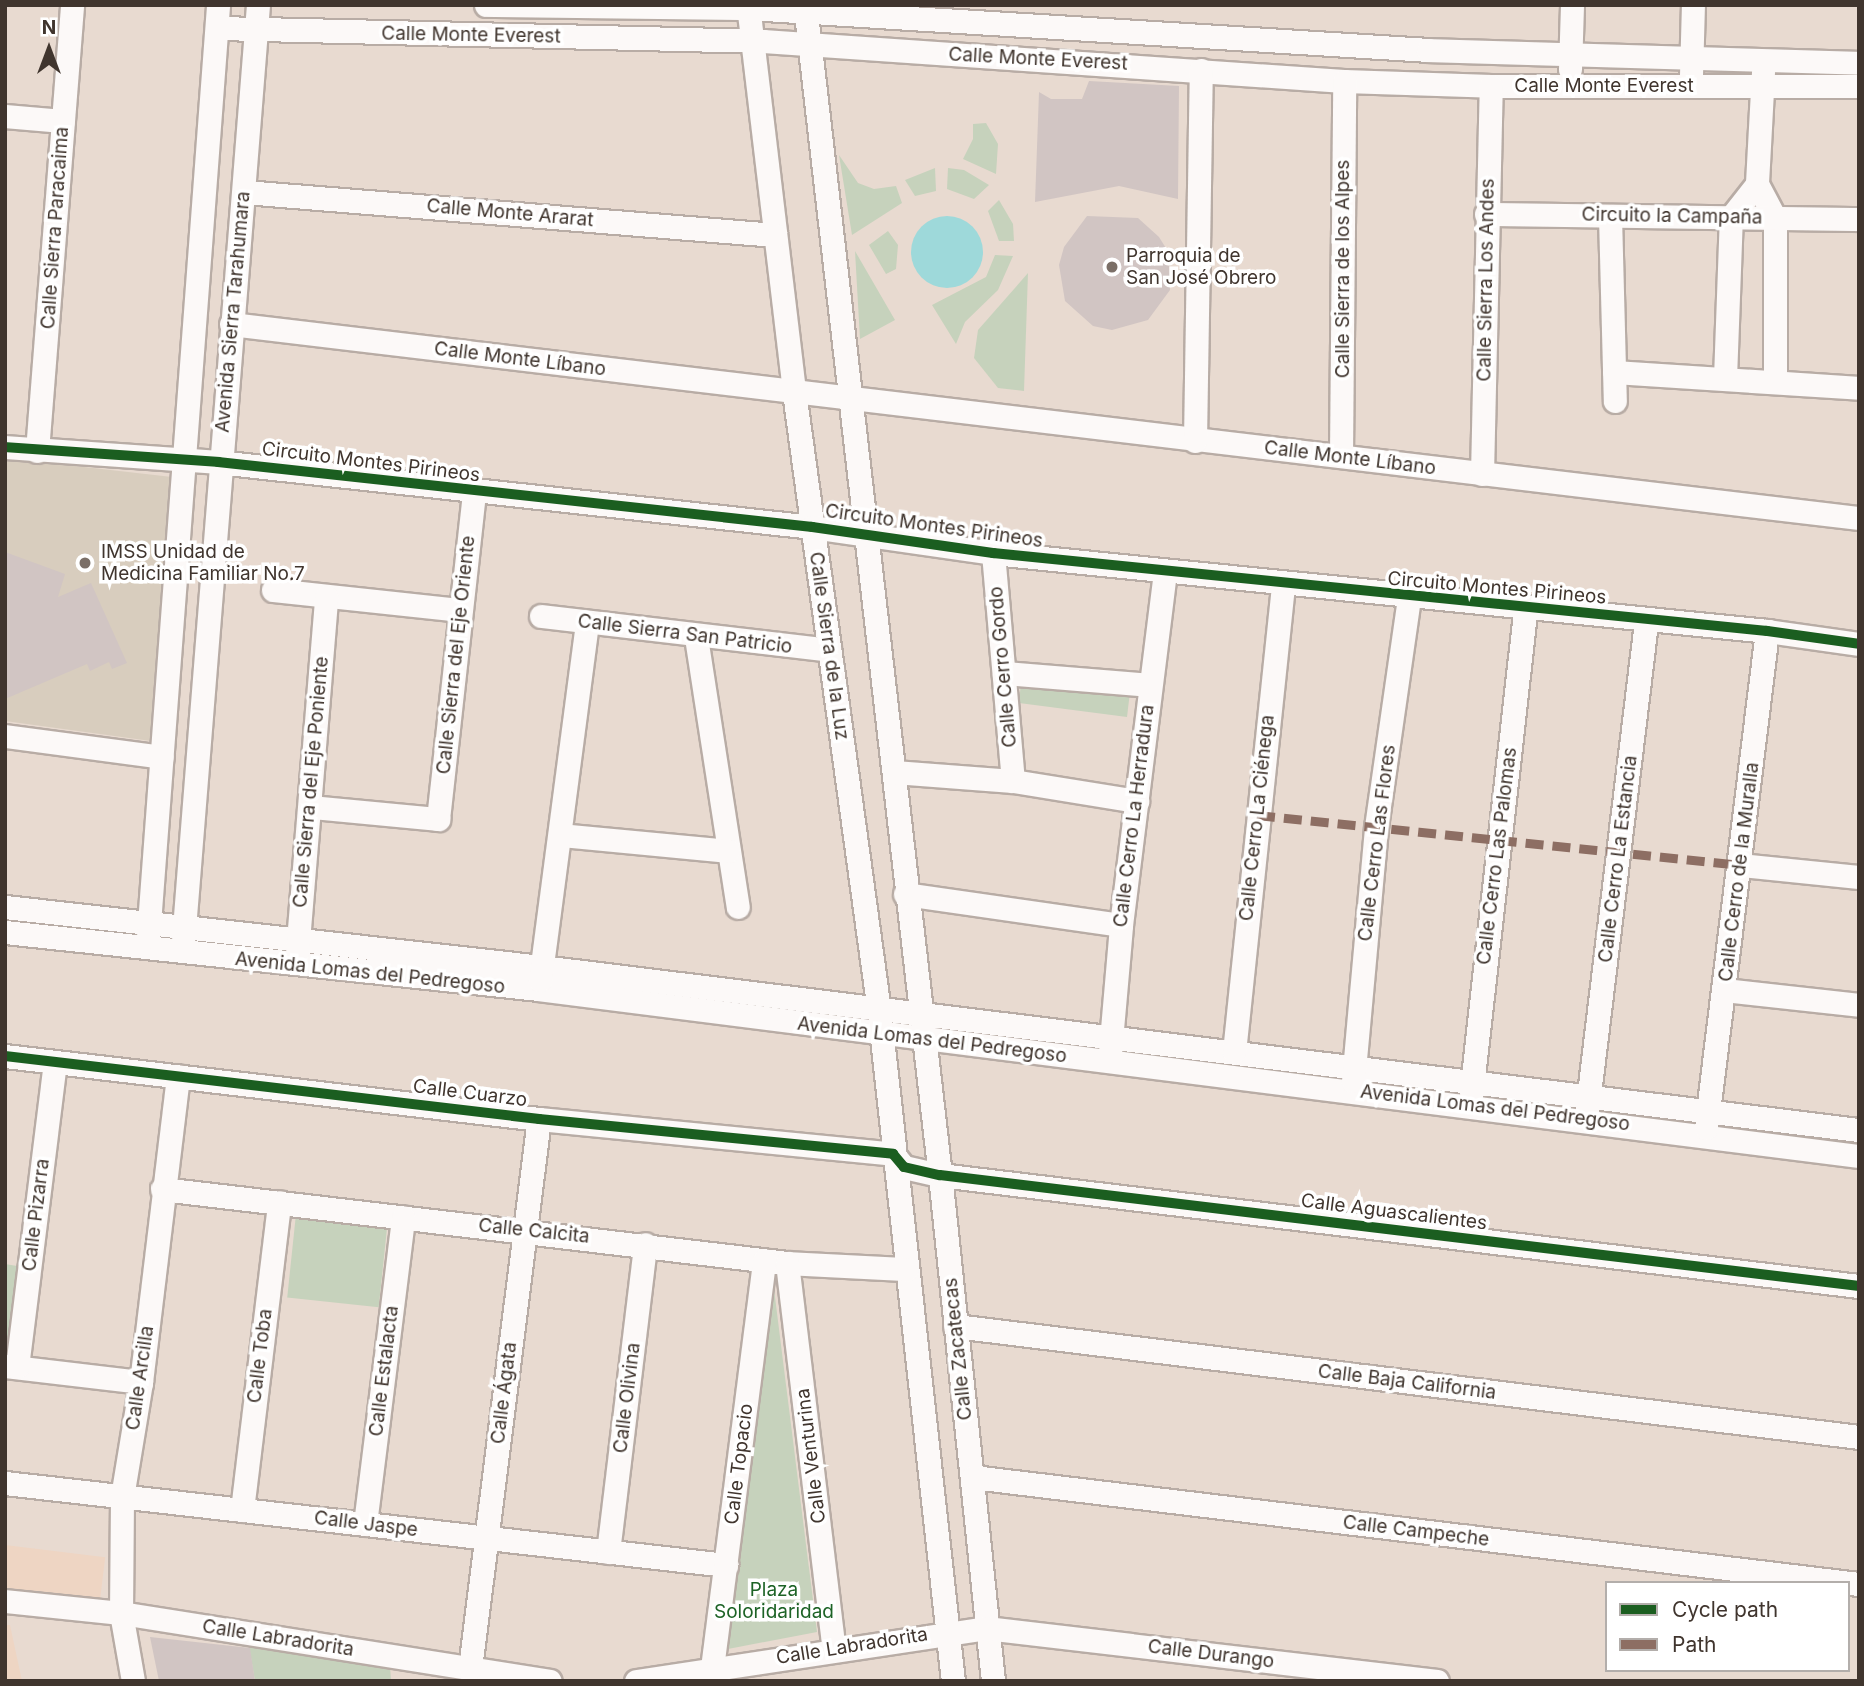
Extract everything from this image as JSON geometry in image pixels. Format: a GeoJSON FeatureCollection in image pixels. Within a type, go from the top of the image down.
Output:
{"type":"FeatureCollection","features":[{"type":"Feature","properties":{"kind":"street","name":"Calle Sierra Paracaima"},"geometry":{"type":"LineString","coordinates":[[37,451],[72,5]]}},
{"type":"Feature","properties":{"kind":"street","name":"Avenida Sierra Tarahumara"},"geometry":{"type":"LineString","coordinates":[[182,954],[218,462],[244,192],[258,5]]}},
{"type":"Feature","properties":{"kind":"street","name":"Calle Monte Everest"},"geometry":{"type":"LineString","coordinates":[[486,5],[754,8],[1428,50],[1859,64]]}},
{"type":"Feature","properties":{"kind":"street"},"geometry":{"type":"LineString","coordinates":[[1569,85],[1572,5]]}},
{"type":"Feature","properties":{"kind":"street"},"geometry":{"type":"LineString","coordinates":[[1691,85],[1693,5]]}},
{"type":"Feature","properties":{"kind":"street"},"geometry":{"type":"LineString","coordinates":[[518,6],[518,36]]}},
{"type":"Feature","properties":{"kind":"street","name":"Calle Sierra de la Luz"},"geometry":{"type":"LineString","coordinates":[[754,8],[775,235],[820,529],[829,650],[881,1036]]}},
{"type":"Feature","properties":{"kind":"street"},"geometry":{"type":"LineString","coordinates":[[801,11],[802,45],[847,397],[859,533],[894,772],[917,1027]]}},
{"type":"Feature","properties":{"kind":"street","name":"Avenida Sierra Tarahumara"},"geometry":{"type":"LineString","coordinates":[[146,950],[217,16]]}},
{"type":"Feature","properties":{"kind":"street","name":"Calle Monte Everest"},"geometry":{"type":"LineString","coordinates":[[217,16],[257,30],[757,41],[1105,62],[1345,82],[1491,86],[1859,86]]}},
{"type":"Feature","properties":{"kind":"street"},"geometry":{"type":"LineString","coordinates":[[1105,62],[1107,28]]}},
{"type":"Feature","properties":{"kind":"street"},"geometry":{"type":"LineString","coordinates":[[1427,84],[1428,50]]}},
{"type":"Feature","properties":{"kind":"street"},"geometry":{"type":"LineString","coordinates":[[1764,63],[1757,184],[1775,218],[1775,382]]}},
{"type":"Feature","properties":{"kind":"street"},"geometry":{"type":"LineString","coordinates":[[1195,441],[1201,70]]}},
{"type":"Feature","properties":{"kind":"street","name":"Calle Sierra de los Alpes"},"geometry":{"type":"LineString","coordinates":[[1341,456],[1345,82]]}},
{"type":"Feature","properties":{"kind":"street","name":"Calle Sierra Los Andes"},"geometry":{"type":"LineString","coordinates":[[1482,474],[1491,86]]}},
{"type":"Feature","properties":{"kind":"street"},"geometry":{"type":"LineString","coordinates":[[5,116],[63,121]]}},
{"type":"Feature","properties":{"kind":"street"},"geometry":{"type":"LineString","coordinates":[[1726,378],[1731,217],[1757,184]]}},
{"type":"Feature","properties":{"kind":"street","name":"Calle Monte Ararat"},"geometry":{"type":"LineString","coordinates":[[244,192],[775,235]]}},
{"type":"Feature","properties":{"kind":"street","name":"Circuito la Campaña"},"geometry":{"type":"LineString","coordinates":[[1486,214],[1859,219]]}},
{"type":"Feature","properties":{"kind":"street"},"geometry":{"type":"LineString","coordinates":[[1610,216],[1615,401]]}},
{"type":"Feature","properties":{"kind":"street","name":"Calle Monte Líbano"},"geometry":{"type":"LineString","coordinates":[[231,324],[1195,441],[1859,518]]}},
{"type":"Feature","properties":{"kind":"street"},"geometry":{"type":"LineString","coordinates":[[1614,372],[1859,388]]}},
{"type":"Feature","properties":{"kind":"street","name":"Circuito Montes Pirineos"},"geometry":{"type":"LineString","coordinates":[[5,447],[184,462],[218,462],[859,533],[993,553],[1409,598],[1767,631],[1859,644]]}},
{"type":"Feature","properties":{"kind":"street","name":"Calle Sierra del Eje Oriente"},"geometry":{"type":"LineString","coordinates":[[311,807],[438,818],[474,492]]}},
{"type":"Feature","properties":{"kind":"street","name":"Calle Cerro Gordo"},"geometry":{"type":"LineString","coordinates":[[993,553],[1013,781]]}},
{"type":"Feature","properties":{"kind":"street","name":"Calle Cerro La Herradura"},"geometry":{"type":"LineString","coordinates":[[1110,1061],[1121,925],[1165,572]]}},
{"type":"Feature","properties":{"kind":"street","name":"Calle Cerro La Ciénega"},"geometry":{"type":"LineString","coordinates":[[1234,1052],[1283,584]]}},
{"type":"Feature","properties":{"kind":"street"},"geometry":{"type":"LineString","coordinates":[[273,590],[459,610]]}},
{"type":"Feature","properties":{"kind":"street","name":"Calle Sierra del Eje Poniente"},"geometry":{"type":"LineString","coordinates":[[295,967],[311,807],[326,597]]}},
{"type":"Feature","properties":{"kind":"street","name":"Calle Cerro Las Flores"},"geometry":{"type":"LineString","coordinates":[[1352,1090],[1376,827],[1409,598]]}},
{"type":"Feature","properties":{"kind":"street","name":"Calle Cerro Las Palomas"},"geometry":{"type":"LineString","coordinates":[[1470,1105],[1526,607]]}},
{"type":"Feature","properties":{"kind":"street","name":"Calle Sierra San Patricio"},"geometry":{"type":"LineString","coordinates":[[541,616],[696,637],[829,650]]}},
{"type":"Feature","properties":{"kind":"street","name":"Calle Cerro La Estancia"},"geometry":{"type":"LineString","coordinates":[[1588,1108],[1646,620]]}},
{"type":"Feature","properties":{"kind":"street"},"geometry":{"type":"LineString","coordinates":[[540,978],[587,622]]}},
{"type":"Feature","properties":{"kind":"street","name":"Calle Cerro de la Muralla"},"geometry":{"type":"LineString","coordinates":[[1706,1124],[1741,865],[1767,631]]}},
{"type":"Feature","properties":{"kind":"street"},"geometry":{"type":"LineString","coordinates":[[696,637],[727,851],[738,908]]}},
{"type":"Feature","properties":{"kind":"street"},"geometry":{"type":"LineString","coordinates":[[1004,673],[1149,685]]}},
{"type":"Feature","properties":{"kind":"street"},"geometry":{"type":"LineString","coordinates":[[5,736],[162,757]]}},
{"type":"Feature","properties":{"kind":"street"},"geometry":{"type":"LineString","coordinates":[[894,772],[1013,781],[1137,801]]}},
{"type":"Feature","properties":{"kind":"street"},"geometry":{"type":"LineString","coordinates":[[560,835],[727,851]]}},
{"type":"Feature","properties":{"kind":"street"},"geometry":{"type":"LineString","coordinates":[[1741,865],[1859,877]]}},
{"type":"Feature","properties":{"kind":"street"},"geometry":{"type":"LineString","coordinates":[[905,894],[1121,925]]}},
{"type":"Feature","properties":{"kind":"street","name":"Avenida Lomas del Pedregoso"},"geometry":{"type":"LineString","coordinates":[[5,907],[298,940],[881,1036],[917,1027],[1111,1036],[1354,1066],[1472,1082],[1588,1108],[1706,1124],[1859,1156]]}},
{"type":"Feature","properties":{"kind":"street","name":"Avenida Lomas del Pedregoso"},"geometry":{"type":"LineString","coordinates":[[5,932],[295,967],[540,978],[879,1011],[917,1027],[1110,1061],[1470,1105],[1588,1108]]}},
{"type":"Feature","properties":{"kind":"street"},"geometry":{"type":"LineString","coordinates":[[1724,990],[1859,1005]]}},
{"type":"Feature","properties":{"kind":"street","name":"Calle Zacatecas"},"geometry":{"type":"LineString","coordinates":[[917,1027],[915,1167],[907,1269],[966,1629],[993,1681]]}},
{"type":"Feature","properties":{"kind":"street","name":"Calle Zacatecas"},"geometry":{"type":"LineString","coordinates":[[881,1036],[955,1326],[973,1477],[966,1629],[953,1681]]}},
{"type":"Feature","properties":{"kind":"street","name":"Calle Cuarzo"},"geometry":{"type":"LineString","coordinates":[[5,1056],[539,1119],[915,1167]]}},
{"type":"Feature","properties":{"kind":"street","name":"Calle Pizarra"},"geometry":{"type":"LineString","coordinates":[[11,1366],[55,1063]]}},
{"type":"Feature","properties":{"kind":"street","name":"Calle Arcilla"},"geometry":{"type":"LineString","coordinates":[[133,1681],[121,1613],[122,1497],[141,1382],[162,1189],[178,1076]]}},
{"type":"Feature","properties":{"kind":"street","name":"Calle Ágata"},"geometry":{"type":"LineString","coordinates":[[470,1668],[539,1119]]}},
{"type":"Feature","properties":{"kind":"street","name":"Avenida Lomas del Pedregoso"},"geometry":{"type":"LineString","coordinates":[[1706,1124],[1859,1130]]}},
{"type":"Feature","properties":{"kind":"street","name":"Calle Aguascalientes"},"geometry":{"type":"LineString","coordinates":[[915,1167],[1859,1286]]}},
{"type":"Feature","properties":{"kind":"street","name":"Calle Calcita"},"geometry":{"type":"LineString","coordinates":[[162,1189],[788,1263],[907,1269]]}},
{"type":"Feature","properties":{"kind":"street","name":"Calle Toba"},"geometry":{"type":"LineString","coordinates":[[242,1510],[279,1202]]}},
{"type":"Feature","properties":{"kind":"street","name":"Calle Estalacta"},"geometry":{"type":"LineString","coordinates":[[365,1524],[403,1217]]}},
{"type":"Feature","properties":{"kind":"street","name":"Calle Olivina"},"geometry":{"type":"LineString","coordinates":[[608,1552],[645,1244]]}},
{"type":"Feature","properties":{"kind":"street","name":"Calle Topacio"},"geometry":{"type":"LineString","coordinates":[[712,1668],[764,1260]]}},
{"type":"Feature","properties":{"kind":"street","name":"Calle Venturina"},"geometry":{"type":"LineString","coordinates":[[788,1263],[834,1649]]}},
{"type":"Feature","properties":{"kind":"street","name":"Calle Baja California"},"geometry":{"type":"LineString","coordinates":[[955,1326],[1859,1437]]}},
{"type":"Feature","properties":{"kind":"street"},"geometry":{"type":"LineString","coordinates":[[11,1366],[141,1382]]}},
{"type":"Feature","properties":{"kind":"street","name":"Calle Campeche"},"geometry":{"type":"LineString","coordinates":[[973,1477],[1834,1581]]}},
{"type":"Feature","properties":{"kind":"street","name":"Calle Jaspe"},"geometry":{"type":"LineString","coordinates":[[5,1483],[726,1565]]}},
{"type":"Feature","properties":{"kind":"street","name":"Calle Labradorita"},"geometry":{"type":"LineString","coordinates":[[5,1601],[121,1613],[550,1681]]}},
{"type":"Feature","properties":{"kind":"street","name":"Calle Labradorita"},"geometry":{"type":"LineString","coordinates":[[636,1681],[966,1629]]}},
{"type":"Feature","properties":{"kind":"street","name":"Calle Durango"},"geometry":{"type":"LineString","coordinates":[[966,1629],[1437,1681]]}},
{"type":"Feature","properties":{"kind":"shaded area","name":"IMSS Unidad de Medicina Familiar No.7"},"geometry":{"type":"Polygon","coordinates":[[[5,458],[172,477],[151,741],[5,721],[5,458]]]}},
{"type":"Feature","properties":{"kind":"shaded area"},"geometry":{"type":"Polygon","coordinates":[[[5,1545],[105,1557],[100,1601],[5,1589],[5,1545]]]}},
{"type":"Feature","properties":{"kind":"shaded area"},"geometry":{"type":"Polygon","coordinates":[[[5,1625],[10,1625],[22,1681],[5,1681],[5,1625]]]}},
{"type":"Feature","properties":{"kind":"green space"},"geometry":{"type":"Polygon","coordinates":[[[986,123],[998,144],[996,174],[963,159],[973,139],[973,124],[986,123]]]}},
{"type":"Feature","properties":{"kind":"green space"},"geometry":{"type":"Polygon","coordinates":[[[839,155],[858,183],[874,189],[896,186],[902,203],[852,235],[839,155]]]}},
{"type":"Feature","properties":{"kind":"green space"},"geometry":{"type":"Polygon","coordinates":[[[935,168],[936,191],[915,196],[905,180],[935,168]]]}},
{"type":"Feature","properties":{"kind":"green space"},"geometry":{"type":"Polygon","coordinates":[[[948,168],[964,170],[989,185],[974,199],[947,189],[948,168]]]}},
{"type":"Feature","properties":{"kind":"green space"},"geometry":{"type":"Polygon","coordinates":[[[999,200],[1013,224],[1014,241],[999,241],[988,211],[999,200]]]}},
{"type":"Feature","properties":{"kind":"green space"},"geometry":{"type":"Polygon","coordinates":[[[888,231],[898,245],[896,269],[886,274],[869,245],[888,231]]]}},
{"type":"Feature","properties":{"kind":"green space"},"geometry":{"type":"Polygon","coordinates":[[[855,251],[895,320],[860,339],[855,251]]]}},
{"type":"Feature","properties":{"kind":"green space"},"geometry":{"type":"Polygon","coordinates":[[[995,255],[1013,256],[998,290],[965,322],[956,344],[932,305],[986,277],[995,255]]]}},
{"type":"Feature","properties":{"kind":"green space"},"geometry":{"type":"Polygon","coordinates":[[[1028,273],[1024,391],[998,388],[974,358],[978,330],[1028,273]]]}},
{"type":"Feature","properties":{"kind":"green space"},"geometry":{"type":"Polygon","coordinates":[[[1021,682],[1130,692],[1127,717],[1019,703],[1021,682]]]}},
{"type":"Feature","properties":{"kind":"green space"},"geometry":{"type":"Polygon","coordinates":[[[296,1214],[387,1224],[379,1307],[287,1298],[296,1214]]]}},
{"type":"Feature","properties":{"kind":"green space"},"geometry":{"type":"Polygon","coordinates":[[[5,1264],[17,1266],[8,1345],[5,1345],[5,1264]]]}},
{"type":"Feature","properties":{"kind":"green space","name":"Plaza Soloridaridad"},"geometry":{"type":"Polygon","coordinates":[[[774,1289],[817,1632],[728,1649],[755,1429],[774,1289]]]}},
{"type":"Feature","properties":{"kind":"green space"},"geometry":{"type":"Polygon","coordinates":[[[249,1646],[390,1665],[391,1681],[255,1681],[249,1646]]]}},
{"type":"Feature","properties":{"kind":"water"},"geometry":{"type":"Polygon","coordinates":[[[947,216],[967,222],[977,232],[983,252],[977,272],[967,282],[947,288],[927,282],[917,272],[911,252],[917,232],[927,222],[947,216]]]}},
{"type":"Feature","properties":{"kind":"building"},"geometry":{"type":"Polygon","coordinates":[[[1089,81],[1179,86],[1178,199],[1119,186],[1035,202],[1039,92],[1051,99],[1082,99],[1089,81]]]}},
{"type":"Feature","properties":{"kind":"building"},"geometry":{"type":"Polygon","coordinates":[[[1087,216],[1138,218],[1159,237],[1169,253],[1170,290],[1148,320],[1112,330],[1093,326],[1065,301],[1059,265],[1064,247],[1087,216]]]}},
{"type":"Feature","properties":{"kind":"building"},"geometry":{"type":"Polygon","coordinates":[[[5,552],[65,574],[58,597],[91,583],[127,663],[112,669],[109,662],[90,671],[87,664],[5,699],[5,552]]]}},
{"type":"Feature","properties":{"kind":"building"},"geometry":{"type":"Polygon","coordinates":[[[150,1637],[250,1648],[255,1681],[159,1681],[150,1637]]]}},
{"type":"Feature","properties":{"kind":"marked path"},"geometry":{"type":"LineString","coordinates":[[1257,815],[1741,865]]}},
{"type":"Feature","properties":{"kind":"cycle path"},"geometry":{"type":"LineString","coordinates":[[5,447],[218,462],[812,527],[993,553],[1767,631],[1859,644]]}},
{"type":"Feature","properties":{"kind":"cycle path"},"geometry":{"type":"LineString","coordinates":[[5,1056],[539,1119],[893,1154],[904,1167],[940,1175],[1859,1286]]}},
{"type":"Feature","properties":{"kind":"place","name":"Parroquia de San José Obrero"},"geometry":{"type":"Point","coordinates":[1112,267]}},
{"type":"Feature","properties":{"kind":"place","name":"IMSS Unidad de Medicina Familiar No.7"},"geometry":{"type":"Point","coordinates":[85,563]}}]}
